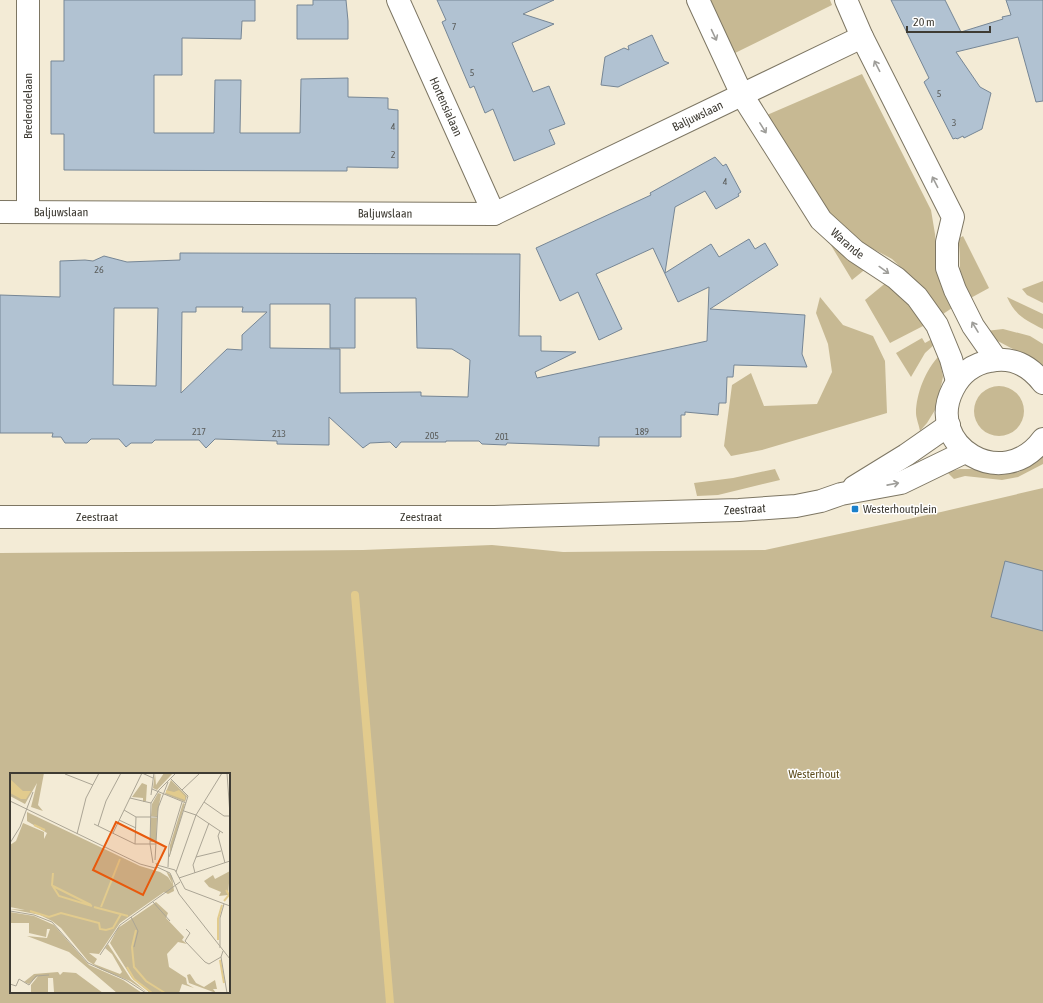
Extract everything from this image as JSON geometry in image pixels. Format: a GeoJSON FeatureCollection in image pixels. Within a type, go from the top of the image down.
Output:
{"type":"FeatureCollection","features":[{"type":"Feature","properties":{"kind":"main road","name":"Brederodelaan"},"geometry":{"type":"LineString","coordinates":[[28,0],[28,212]]}},
{"type":"Feature","properties":{"kind":"main road","name":"Hortensialaan"},"geometry":{"type":"LineString","coordinates":[[398,0],[494,214]]}},
{"type":"Feature","properties":{"kind":"main road","name":"Warande"},"geometry":{"type":"LineString","coordinates":[[698,0],[742,95],[821,220],[855,251],[896,278],[917,297],[938,325],[951,359],[957,381]]}},
{"type":"Feature","properties":{"kind":"main road"},"geometry":{"type":"LineString","coordinates":[[846,0],[862,37],[952,217],[947,242],[947,268],[955,290],[973,326],[996,359]]}},
{"type":"Feature","properties":{"kind":"main road"},"geometry":{"type":"LineString","coordinates":[[742,95],[862,37]]}},
{"type":"Feature","properties":{"kind":"main road","name":"Baljuwslaan"},"geometry":{"type":"LineString","coordinates":[[0,212],[494,214],[742,95]]}},
{"type":"Feature","properties":{"kind":"main road"},"geometry":{"type":"LineString","coordinates":[[1043,383],[1037,375],[1028,368],[1007,360],[996,359],[981,363],[967,370],[957,381],[950,395],[947,410],[949,426],[958,444],[965,452],[979,460],[994,463],[1010,463],[1024,457],[1037,448],[1043,439]]}},
{"type":"Feature","properties":{"kind":"main road","name":"Zeestraat"},"geometry":{"type":"LineString","coordinates":[[841,494],[906,455],[949,426]]}},
{"type":"Feature","properties":{"kind":"main road","name":"Zeestraat"},"geometry":{"type":"LineString","coordinates":[[0,517],[494,517],[739,510],[796,506],[821,501],[841,494],[901,483],[965,452]]}},
{"type":"Feature","properties":{"kind":"green space"},"geometry":{"type":"Polygon","coordinates":[[[708,0],[830,0],[832,5],[733,54],[708,0]]]}},
{"type":"Feature","properties":{"kind":"green space"},"geometry":{"type":"Polygon","coordinates":[[[862,74],[931,210],[937,261],[952,308],[940,316],[917,283],[892,259],[862,243],[832,218],[767,115],[862,74]]]}},
{"type":"Feature","properties":{"kind":"green space"},"geometry":{"type":"Polygon","coordinates":[[[963,236],[989,288],[967,300],[961,281],[958,239],[963,236]]]}},
{"type":"Feature","properties":{"kind":"green space"},"geometry":{"type":"Polygon","coordinates":[[[830,240],[868,267],[852,280],[829,242],[830,240]]]}},
{"type":"Feature","properties":{"kind":"green space"},"geometry":{"type":"Polygon","coordinates":[[[888,281],[911,301],[925,325],[890,343],[865,300],[888,281]]]}},
{"type":"Feature","properties":{"kind":"green space"},"geometry":{"type":"Polygon","coordinates":[[[1043,281],[1043,303],[1027,295],[1022,289],[1043,281]]]}},
{"type":"Feature","properties":{"kind":"green space"},"geometry":{"type":"Polygon","coordinates":[[[820,297],[843,325],[873,336],[885,361],[887,413],[762,450],[731,456],[724,446],[732,385],[751,373],[764,406],[817,404],[832,372],[828,344],[816,313],[820,297]]]}},
{"type":"Feature","properties":{"kind":"green space"},"geometry":{"type":"Polygon","coordinates":[[[1007,297],[1043,314],[1043,329],[1017,313],[1007,297]]]}},
{"type":"Feature","properties":{"kind":"green space"},"geometry":{"type":"Polygon","coordinates":[[[1003,329],[1030,336],[1043,344],[1043,365],[994,339],[986,331],[1003,329]]]}},
{"type":"Feature","properties":{"kind":"green space"},"geometry":{"type":"Polygon","coordinates":[[[922,338],[925,343],[932,339],[936,343],[925,353],[911,377],[896,353],[922,338]]]}},
{"type":"Feature","properties":{"kind":"green space"},"geometry":{"type":"Polygon","coordinates":[[[939,356],[943,377],[938,400],[935,410],[920,431],[916,415],[916,406],[920,390],[926,375],[934,361],[939,356]]]}},
{"type":"Feature","properties":{"kind":"green space"},"geometry":{"type":"Polygon","coordinates":[[[994,386],[1004,386],[1017,393],[1024,406],[1024,416],[1017,429],[1004,436],[994,436],[985,432],[978,425],[974,416],[974,406],[978,397],[985,390],[994,386]]]}},
{"type":"Feature","properties":{"kind":"green space"},"geometry":{"type":"Polygon","coordinates":[[[1043,454],[1043,464],[1018,477],[1002,480],[965,476],[954,479],[947,472],[960,469],[971,469],[1000,475],[1019,472],[1037,462],[1043,454]]]}},
{"type":"Feature","properties":{"kind":"green space"},"geometry":{"type":"Polygon","coordinates":[[[775,469],[780,480],[718,495],[697,496],[694,483],[733,478],[775,469]]]}},
{"type":"Feature","properties":{"kind":"green space","name":"Westerhout"},"geometry":{"type":"Polygon","coordinates":[[[1043,488],[1043,1003],[0,1003],[0,553],[363,550],[492,545],[563,552],[765,550],[941,512],[1043,488]]]}},
{"type":"Feature","properties":{"kind":"building"},"geometry":{"type":"Polygon","coordinates":[[[64,0],[255,0],[255,21],[242,21],[241,39],[182,38],[182,75],[154,75],[154,133],[214,133],[215,80],[241,80],[240,133],[300,133],[301,79],[348,78],[348,97],[388,98],[388,109],[398,110],[398,168],[347,167],[347,171],[64,170],[64,134],[51,134],[51,61],[64,61],[64,0]]]}},
{"type":"Feature","properties":{"kind":"building"},"geometry":{"type":"Polygon","coordinates":[[[313,0],[346,0],[348,39],[297,39],[297,5],[313,5],[313,0]]]}},
{"type":"Feature","properties":{"kind":"building"},"geometry":{"type":"Polygon","coordinates":[[[437,0],[554,0],[523,14],[554,24],[512,43],[533,92],[549,86],[565,124],[549,130],[555,144],[514,161],[493,109],[485,113],[474,86],[470,88],[442,22],[446,20],[437,0]]]}},
{"type":"Feature","properties":{"kind":"building"},"geometry":{"type":"Polygon","coordinates":[[[891,0],[945,0],[961,32],[1003,19],[1002,17],[1011,15],[1006,0],[1043,0],[1043,101],[1036,102],[1018,37],[956,52],[980,87],[991,93],[982,129],[964,138],[963,136],[953,139],[924,82],[929,78],[891,0]]]}},
{"type":"Feature","properties":{"kind":"building"},"geometry":{"type":"Polygon","coordinates":[[[652,35],[664,61],[669,63],[618,87],[601,85],[605,57],[624,48],[629,50],[628,46],[652,35]]]}},
{"type":"Feature","properties":{"kind":"building"},"geometry":{"type":"Polygon","coordinates":[[[715,157],[723,166],[726,164],[741,192],[738,194],[739,196],[716,209],[705,191],[675,207],[665,273],[711,244],[719,257],[749,239],[755,249],[765,243],[778,265],[710,309],[805,315],[802,354],[807,367],[734,365],[733,377],[727,377],[726,403],[719,403],[718,415],[685,412],[685,415],[681,415],[681,437],[599,437],[599,446],[507,443],[506,445],[482,444],[479,441],[446,441],[401,442],[396,448],[390,442],[370,443],[363,448],[329,417],[329,445],[277,444],[277,441],[215,439],[206,448],[199,440],[155,440],[152,443],[131,443],[126,447],[119,439],[91,439],[87,443],[65,443],[61,437],[52,437],[53,433],[0,433],[0,295],[60,297],[60,261],[93,261],[104,256],[127,262],[180,260],[180,253],[520,254],[519,336],[541,336],[541,351],[576,352],[535,372],[537,378],[707,341],[709,287],[678,302],[653,248],[596,274],[622,329],[599,340],[578,292],[560,301],[536,248],[651,195],[650,193],[715,157]],[[355,298],[355,348],[330,348],[330,304],[270,304],[270,348],[340,349],[340,393],[421,392],[421,396],[468,397],[470,360],[452,349],[417,348],[416,298],[355,298]],[[196,307],[196,312],[182,312],[181,393],[227,349],[242,350],[242,335],[267,312],[242,312],[243,307],[196,307]],[[114,308],[113,385],[156,386],[158,308],[114,308]]]}},
{"type":"Feature","properties":{"kind":"building"},"geometry":{"type":"Polygon","coordinates":[[[1005,561],[1043,571],[1043,631],[991,617],[1005,561]]]}},
{"type":"Feature","properties":{"kind":"waterway"},"geometry":{"type":"LineString","coordinates":[[355,595],[390,1003]]}},
{"type":"Feature","properties":{"kind":"place","name":"Westerhoutplein"},"geometry":{"type":"Point","coordinates":[855,509]}}]}
